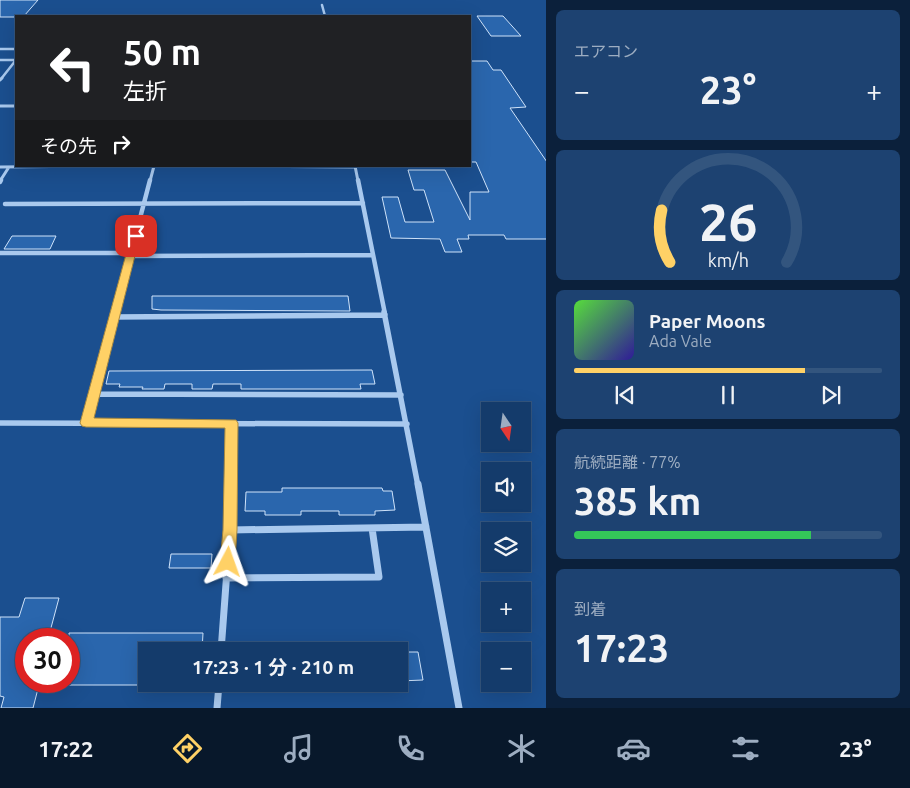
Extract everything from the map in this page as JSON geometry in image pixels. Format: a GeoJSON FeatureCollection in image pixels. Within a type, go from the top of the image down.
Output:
{"type":"FeatureCollection","features":[{"type":"Feature","properties":{"kind":"street"},"geometry":{"type":"LineString","coordinates":[[322,5],[324,15]]}},
{"type":"Feature","properties":{"kind":"street"},"geometry":{"type":"LineString","coordinates":[[0,49],[15,49]]}},
{"type":"Feature","properties":{"kind":"street"},"geometry":{"type":"LineString","coordinates":[[0,60],[15,60]]}},
{"type":"Feature","properties":{"kind":"street"},"geometry":{"type":"LineString","coordinates":[[0,80],[15,61]]}},
{"type":"Feature","properties":{"kind":"street"},"geometry":{"type":"LineString","coordinates":[[0,106],[15,106]]}},
{"type":"Feature","properties":{"kind":"street"},"geometry":{"type":"LineString","coordinates":[[0,167],[15,167]]}},
{"type":"Feature","properties":{"kind":"street"},"geometry":{"type":"LineString","coordinates":[[0,182],[10,167]]}},
{"type":"Feature","properties":{"kind":"street"},"geometry":{"type":"LineString","coordinates":[[86,423],[154,167]]}},
{"type":"Feature","properties":{"kind":"street"},"geometry":{"type":"LineString","coordinates":[[355,167],[407,424],[459,708]]}},
{"type":"Feature","properties":{"kind":"street"},"geometry":{"type":"LineString","coordinates":[[5,204],[363,203]]}},
{"type":"Feature","properties":{"kind":"street"},"geometry":{"type":"LineString","coordinates":[[0,253],[373,255]]}},
{"type":"Feature","properties":{"kind":"street"},"geometry":{"type":"LineString","coordinates":[[114,317],[385,315]]}},
{"type":"Feature","properties":{"kind":"street"},"geometry":{"type":"LineString","coordinates":[[94,394],[401,395]]}},
{"type":"Feature","properties":{"kind":"street"},"geometry":{"type":"LineString","coordinates":[[0,423],[407,424]]}},
{"type":"Feature","properties":{"kind":"street"},"geometry":{"type":"LineString","coordinates":[[222,642],[230,530],[232,423]]}},
{"type":"Feature","properties":{"kind":"street"},"geometry":{"type":"LineString","coordinates":[[230,530],[426,527]]}},
{"type":"Feature","properties":{"kind":"street"},"geometry":{"type":"LineString","coordinates":[[226,578],[379,577],[372,528]]}},
{"type":"Feature","properties":{"kind":"street"},"geometry":{"type":"LineString","coordinates":[[217,708],[218,692]]}},
{"type":"Feature","properties":{"kind":"building"},"geometry":{"type":"Polygon","coordinates":[[[0,0],[38,0],[25,15],[0,17],[0,0]]]}},
{"type":"Feature","properties":{"kind":"building"},"geometry":{"type":"Polygon","coordinates":[[[477,16],[503,16],[521,36],[491,36],[477,16]]]}},
{"type":"Feature","properties":{"kind":"building"},"geometry":{"type":"Polygon","coordinates":[[[471,61],[487,61],[493,70],[501,70],[526,107],[510,108],[546,161],[546,239],[506,239],[504,235],[468,235],[469,239],[457,239],[462,252],[445,252],[440,239],[391,238],[382,197],[398,197],[405,222],[434,222],[424,190],[414,190],[408,170],[445,170],[470,220],[470,192],[489,192],[476,162],[471,162],[471,61]]]}},
{"type":"Feature","properties":{"kind":"building"},"geometry":{"type":"Polygon","coordinates":[[[12,236],[56,236],[50,249],[4,249],[12,236]]]}},
{"type":"Feature","properties":{"kind":"building"},"geometry":{"type":"Polygon","coordinates":[[[152,296],[348,296],[350,311],[161,310],[152,309],[152,296]]]}},
{"type":"Feature","properties":{"kind":"building"},"geometry":{"type":"Polygon","coordinates":[[[372,370],[375,384],[360,384],[361,389],[241,389],[241,384],[213,384],[212,389],[192,389],[192,384],[165,384],[164,389],[142,389],[143,387],[119,387],[120,384],[106,384],[109,371],[372,370]]]}},
{"type":"Feature","properties":{"kind":"building"},"geometry":{"type":"Polygon","coordinates":[[[282,488],[382,488],[383,491],[392,491],[395,510],[375,511],[375,515],[339,515],[339,511],[301,511],[301,515],[265,515],[265,511],[245,511],[246,492],[282,492],[282,488]]]}},
{"type":"Feature","properties":{"kind":"building"},"geometry":{"type":"Polygon","coordinates":[[[171,554],[212,554],[211,568],[169,568],[171,554]]]}},
{"type":"Feature","properties":{"kind":"building"},"geometry":{"type":"Polygon","coordinates":[[[25,598],[59,598],[51,628],[15,628],[15,693],[37,693],[33,708],[1,708],[4,697],[0,696],[0,617],[19,617],[25,598]]]}},
{"type":"Feature","properties":{"kind":"building"},"geometry":{"type":"Polygon","coordinates":[[[80,633],[203,633],[202,642],[138,642],[138,685],[80,685],[80,633]]]}},
{"type":"Feature","properties":{"kind":"building"},"geometry":{"type":"Polygon","coordinates":[[[408,652],[418,652],[423,680],[408,681],[408,652]]]}},
{"type":"Feature","properties":{"kind":"route"},"geometry":{"type":"LineString","coordinates":[[136,236],[86,423],[232,423],[228,562]]}}]}
